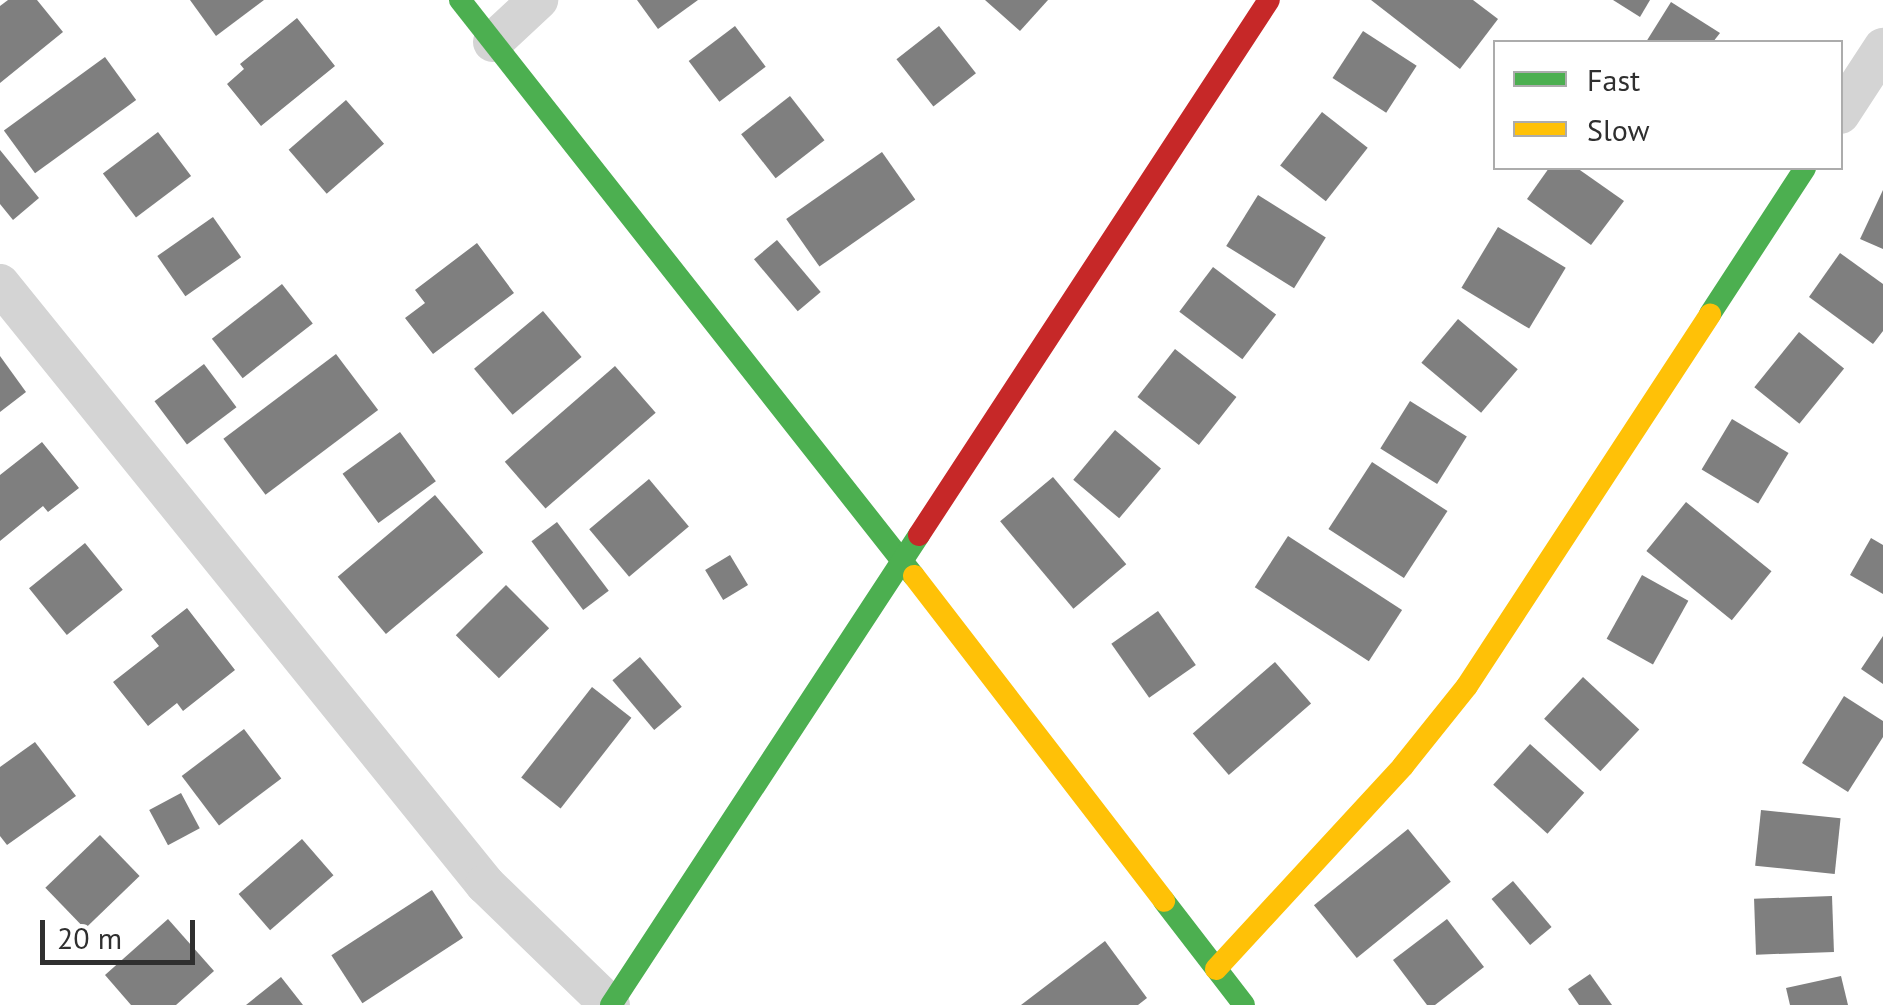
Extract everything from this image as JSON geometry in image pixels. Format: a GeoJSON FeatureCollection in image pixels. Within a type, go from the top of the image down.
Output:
{"type":"FeatureCollection","features":[{"type":"Feature","properties":{"kind":"street"},"geometry":{"type":"LineString","coordinates":[[460,0],[902,560],[1244,1005]]}},
{"type":"Feature","properties":{"kind":"street"},"geometry":{"type":"LineString","coordinates":[[494,42],[538,0]]}},
{"type":"Feature","properties":{"kind":"street"},"geometry":{"type":"LineString","coordinates":[[0,284],[485,884],[610,1005],[1269,0]]}},
{"type":"Feature","properties":{"kind":"street"},"geometry":{"type":"LineString","coordinates":[[1860,102],[1883,48]]}},
{"type":"Feature","properties":{"kind":"street"},"geometry":{"type":"LineString","coordinates":[[1216,969],[1403,766],[1467,686],[1804,170]]}},
{"type":"Feature","properties":{"kind":"building"},"geometry":{"type":"Polygon","coordinates":[[[8,0],[37,0],[63,32],[0,83],[0,6],[8,0]]]}},
{"type":"Feature","properties":{"kind":"building"},"geometry":{"type":"Polygon","coordinates":[[[190,0],[264,0],[216,36],[190,0]]]}},
{"type":"Feature","properties":{"kind":"building"},"geometry":{"type":"Polygon","coordinates":[[[637,0],[698,0],[658,29],[637,0]]]}},
{"type":"Feature","properties":{"kind":"building"},"geometry":{"type":"Polygon","coordinates":[[[985,0],[1048,0],[1020,31],[985,0]]]}},
{"type":"Feature","properties":{"kind":"building"},"geometry":{"type":"Polygon","coordinates":[[[1371,0],[1473,0],[1498,19],[1460,69],[1371,0]]]}},
{"type":"Feature","properties":{"kind":"building"},"geometry":{"type":"Polygon","coordinates":[[[1613,0],[1650,0],[1640,17],[1613,0]]]}},
{"type":"Feature","properties":{"kind":"building"},"geometry":{"type":"Polygon","coordinates":[[[1671,2],[1720,33],[1715,40],[1647,40],[1671,2]]]}},
{"type":"Feature","properties":{"kind":"building"},"geometry":{"type":"Polygon","coordinates":[[[297,18],[335,66],[261,126],[227,84],[244,69],[240,64],[297,18]]]}},
{"type":"Feature","properties":{"kind":"building"},"geometry":{"type":"Polygon","coordinates":[[[735,26],[766,67],[719,102],[689,61],[735,26]]]}},
{"type":"Feature","properties":{"kind":"building"},"geometry":{"type":"Polygon","coordinates":[[[939,26],[976,73],[933,107],[896,59],[939,26]]]}},
{"type":"Feature","properties":{"kind":"building"},"geometry":{"type":"Polygon","coordinates":[[[1363,31],[1417,66],[1386,113],[1333,78],[1363,31]]]}},
{"type":"Feature","properties":{"kind":"building"},"geometry":{"type":"Polygon","coordinates":[[[105,57],[136,100],[35,173],[4,130],[105,57]]]}},
{"type":"Feature","properties":{"kind":"building"},"geometry":{"type":"Polygon","coordinates":[[[790,96],[824,140],[776,178],[741,134],[790,96]]]}},
{"type":"Feature","properties":{"kind":"building"},"geometry":{"type":"Polygon","coordinates":[[[346,100],[384,144],[327,194],[289,150],[346,100]]]}},
{"type":"Feature","properties":{"kind":"building"},"geometry":{"type":"Polygon","coordinates":[[[1322,112],[1368,148],[1326,201],[1280,166],[1322,112]]]}},
{"type":"Feature","properties":{"kind":"building"},"geometry":{"type":"Polygon","coordinates":[[[158,132],[191,176],[136,217],[103,174],[158,132]]]}},
{"type":"Feature","properties":{"kind":"building"},"geometry":{"type":"Polygon","coordinates":[[[0,150],[39,198],[13,220],[0,204],[0,150]]]}},
{"type":"Feature","properties":{"kind":"building"},"geometry":{"type":"Polygon","coordinates":[[[882,152],[915,200],[819,267],[786,219],[882,152]]]}},
{"type":"Feature","properties":{"kind":"building"},"geometry":{"type":"Polygon","coordinates":[[[1548,170],[1580,170],[1624,201],[1591,245],[1527,199],[1548,170]]]}},
{"type":"Feature","properties":{"kind":"building"},"geometry":{"type":"Polygon","coordinates":[[[1883,190],[1883,249],[1860,239],[1883,190]]]}},
{"type":"Feature","properties":{"kind":"building"},"geometry":{"type":"Polygon","coordinates":[[[1258,195],[1326,237],[1294,288],[1226,246],[1258,195]]]}},
{"type":"Feature","properties":{"kind":"building"},"geometry":{"type":"Polygon","coordinates":[[[213,217],[241,257],[185,296],[157,256],[213,217]]]}},
{"type":"Feature","properties":{"kind":"building"},"geometry":{"type":"Polygon","coordinates":[[[1498,227],[1566,268],[1529,329],[1461,288],[1498,227]]]}},
{"type":"Feature","properties":{"kind":"building"},"geometry":{"type":"Polygon","coordinates":[[[777,240],[821,292],[798,311],[754,259],[777,240]]]}},
{"type":"Feature","properties":{"kind":"building"},"geometry":{"type":"Polygon","coordinates":[[[477,243],[514,293],[433,354],[405,318],[425,303],[415,290],[477,243]]]}},
{"type":"Feature","properties":{"kind":"building"},"geometry":{"type":"Polygon","coordinates":[[[1840,253],[1883,284],[1883,331],[1873,344],[1809,297],[1840,253]]]}},
{"type":"Feature","properties":{"kind":"building"},"geometry":{"type":"Polygon","coordinates":[[[1213,267],[1276,315],[1242,359],[1179,312],[1213,267]]]}},
{"type":"Feature","properties":{"kind":"building"},"geometry":{"type":"Polygon","coordinates":[[[282,284],[313,323],[243,378],[212,339],[282,284]]]}},
{"type":"Feature","properties":{"kind":"building"},"geometry":{"type":"Polygon","coordinates":[[[543,311],[582,357],[513,415],[474,369],[543,311]]]}},
{"type":"Feature","properties":{"kind":"building"},"geometry":{"type":"Polygon","coordinates":[[[1458,319],[1518,369],[1481,413],[1421,363],[1458,319]]]}},
{"type":"Feature","properties":{"kind":"building"},"geometry":{"type":"Polygon","coordinates":[[[1799,332],[1844,369],[1799,424],[1754,387],[1799,332]]]}},
{"type":"Feature","properties":{"kind":"building"},"geometry":{"type":"Polygon","coordinates":[[[1175,349],[1236,397],[1199,445],[1137,397],[1175,349]]]}},
{"type":"Feature","properties":{"kind":"building"},"geometry":{"type":"Polygon","coordinates":[[[336,354],[378,410],[266,495],[223,439],[336,354]]]}},
{"type":"Feature","properties":{"kind":"building"},"geometry":{"type":"Polygon","coordinates":[[[0,356],[26,392],[0,412],[0,356]]]}},
{"type":"Feature","properties":{"kind":"building"},"geometry":{"type":"Polygon","coordinates":[[[204,364],[236,407],[187,444],[154,401],[204,364]]]}},
{"type":"Feature","properties":{"kind":"building"},"geometry":{"type":"Polygon","coordinates":[[[615,366],[656,413],[545,509],[505,462],[615,366]]]}},
{"type":"Feature","properties":{"kind":"building"},"geometry":{"type":"Polygon","coordinates":[[[1410,401],[1467,437],[1437,484],[1380,448],[1410,401]]]}},
{"type":"Feature","properties":{"kind":"building"},"geometry":{"type":"Polygon","coordinates":[[[1732,419],[1789,453],[1758,504],[1702,470],[1732,419]]]}},
{"type":"Feature","properties":{"kind":"building"},"geometry":{"type":"Polygon","coordinates":[[[1115,430],[1161,469],[1119,518],[1073,480],[1115,430]]]}},
{"type":"Feature","properties":{"kind":"building"},"geometry":{"type":"Polygon","coordinates":[[[400,432],[436,481],[378,523],[343,474],[400,432]]]}},
{"type":"Feature","properties":{"kind":"building"},"geometry":{"type":"Polygon","coordinates":[[[42,442],[79,488],[48,512],[43,506],[0,541],[0,475],[42,442]]]}},
{"type":"Feature","properties":{"kind":"building"},"geometry":{"type":"Polygon","coordinates":[[[1372,462],[1447,511],[1404,578],[1328,529],[1372,462]]]}},
{"type":"Feature","properties":{"kind":"building"},"geometry":{"type":"Polygon","coordinates":[[[1053,477],[1126,564],[1073,609],[1000,521],[1053,477]]]}},
{"type":"Feature","properties":{"kind":"building"},"geometry":{"type":"Polygon","coordinates":[[[649,479],[689,526],[629,577],[589,529],[649,479]]]}},
{"type":"Feature","properties":{"kind":"building"},"geometry":{"type":"Polygon","coordinates":[[[435,495],[483,552],[386,634],[338,577],[435,495]]]}},
{"type":"Feature","properties":{"kind":"building"},"geometry":{"type":"Polygon","coordinates":[[[1686,502],[1771,571],[1732,620],[1646,551],[1686,502]]]}},
{"type":"Feature","properties":{"kind":"building"},"geometry":{"type":"Polygon","coordinates":[[[557,522],[609,591],[583,610],[531,541],[557,522]]]}},
{"type":"Feature","properties":{"kind":"building"},"geometry":{"type":"Polygon","coordinates":[[[1288,536],[1402,610],[1369,661],[1255,587],[1288,536]]]}},
{"type":"Feature","properties":{"kind":"building"},"geometry":{"type":"Polygon","coordinates":[[[1871,538],[1883,545],[1883,594],[1850,575],[1871,538]]]}},
{"type":"Feature","properties":{"kind":"building"},"geometry":{"type":"Polygon","coordinates":[[[85,543],[123,590],[67,635],[29,588],[85,543]]]}},
{"type":"Feature","properties":{"kind":"building"},"geometry":{"type":"Polygon","coordinates":[[[730,555],[748,585],[723,600],[705,570],[730,555]]]}},
{"type":"Feature","properties":{"kind":"building"},"geometry":{"type":"Polygon","coordinates":[[[1642,575],[1688,601],[1653,665],[1607,639],[1642,575]]]}},
{"type":"Feature","properties":{"kind":"building"},"geometry":{"type":"Polygon","coordinates":[[[506,585],[549,628],[499,678],[456,635],[506,585]]]}},
{"type":"Feature","properties":{"kind":"building"},"geometry":{"type":"Polygon","coordinates":[[[187,608],[235,670],[183,711],[177,703],[148,726],[113,682],[159,646],[151,636],[187,608]]]}},
{"type":"Feature","properties":{"kind":"building"},"geometry":{"type":"Polygon","coordinates":[[[1158,611],[1196,665],[1149,698],[1111,644],[1158,611]]]}},
{"type":"Feature","properties":{"kind":"building"},"geometry":{"type":"Polygon","coordinates":[[[1883,636],[1883,684],[1861,669],[1883,636]]]}},
{"type":"Feature","properties":{"kind":"building"},"geometry":{"type":"Polygon","coordinates":[[[640,657],[682,707],[654,730],[612,680],[640,657]]]}},
{"type":"Feature","properties":{"kind":"building"},"geometry":{"type":"Polygon","coordinates":[[[1275,662],[1311,704],[1229,775],[1193,734],[1275,662]]]}},
{"type":"Feature","properties":{"kind":"building"},"geometry":{"type":"Polygon","coordinates":[[[1583,677],[1639,730],[1600,771],[1544,719],[1583,677]]]}},
{"type":"Feature","properties":{"kind":"building"},"geometry":{"type":"Polygon","coordinates":[[[592,687],[631,718],[561,808],[521,778],[592,687]]]}},
{"type":"Feature","properties":{"kind":"building"},"geometry":{"type":"Polygon","coordinates":[[[1844,696],[1883,721],[1883,737],[1848,792],[1802,763],[1844,696]]]}},
{"type":"Feature","properties":{"kind":"building"},"geometry":{"type":"Polygon","coordinates":[[[244,729],[281,779],[219,825],[182,776],[244,729]]]}},
{"type":"Feature","properties":{"kind":"building"},"geometry":{"type":"Polygon","coordinates":[[[35,742],[76,796],[7,845],[0,836],[0,767],[35,742]]]}},
{"type":"Feature","properties":{"kind":"building"},"geometry":{"type":"Polygon","coordinates":[[[1530,744],[1584,793],[1547,834],[1493,785],[1530,744]]]}},
{"type":"Feature","properties":{"kind":"building"},"geometry":{"type":"Polygon","coordinates":[[[181,793],[200,828],[168,845],[149,810],[181,793]]]}},
{"type":"Feature","properties":{"kind":"building"},"geometry":{"type":"Polygon","coordinates":[[[1761,810],[1841,818],[1835,874],[1755,866],[1761,810]]]}},
{"type":"Feature","properties":{"kind":"building"},"geometry":{"type":"Polygon","coordinates":[[[1408,829],[1451,882],[1357,958],[1314,905],[1408,829]]]}},
{"type":"Feature","properties":{"kind":"building"},"geometry":{"type":"Polygon","coordinates":[[[100,835],[140,876],[85,929],[45,888],[100,835]]]}},
{"type":"Feature","properties":{"kind":"building"},"geometry":{"type":"Polygon","coordinates":[[[302,839],[333,875],[270,930],[239,894],[302,839]]]}},
{"type":"Feature","properties":{"kind":"building"},"geometry":{"type":"Polygon","coordinates":[[[1513,881],[1552,927],[1530,945],[1492,899],[1513,881]]]}},
{"type":"Feature","properties":{"kind":"building"},"geometry":{"type":"Polygon","coordinates":[[[432,890],[463,938],[362,1003],[331,955],[432,890]]]}},
{"type":"Feature","properties":{"kind":"building"},"geometry":{"type":"Polygon","coordinates":[[[1832,896],[1834,952],[1756,955],[1754,899],[1832,896]]]}},
{"type":"Feature","properties":{"kind":"building"},"geometry":{"type":"Polygon","coordinates":[[[168,919],[214,971],[176,1005],[131,1005],[105,975],[168,919]]]}},
{"type":"Feature","properties":{"kind":"building"},"geometry":{"type":"Polygon","coordinates":[[[1447,919],[1484,967],[1435,1005],[1427,1005],[1393,960],[1447,919]]]}},
{"type":"Feature","properties":{"kind":"building"},"geometry":{"type":"Polygon","coordinates":[[[1105,941],[1147,998],[1138,1005],[1021,1005],[1105,941]]]}},
{"type":"Feature","properties":{"kind":"building"},"geometry":{"type":"Polygon","coordinates":[[[1590,974],[1612,1005],[1579,1005],[1568,989],[1590,974]]]}},
{"type":"Feature","properties":{"kind":"building"},"geometry":{"type":"Polygon","coordinates":[[[1841,976],[1848,1005],[1790,1005],[1786,988],[1841,976]]]}},
{"type":"Feature","properties":{"kind":"building"},"geometry":{"type":"Polygon","coordinates":[[[281,977],[303,1005],[246,1005],[281,977]]]}},
{"type":"Feature","properties":{"kind":"traffic: fast"},"geometry":{"type":"LineString","coordinates":[[460,0],[914,576]]}},
{"type":"Feature","properties":{"kind":"traffic: fast"},"geometry":{"type":"LineString","coordinates":[[1710,314],[1804,170]]}},
{"type":"Feature","properties":{"kind":"traffic: fast"},"geometry":{"type":"LineString","coordinates":[[611,1005],[919,535]]}},
{"type":"Feature","properties":{"kind":"traffic: fast"},"geometry":{"type":"LineString","coordinates":[[1164,901],[1244,1005]]}},
{"type":"Feature","properties":{"kind":"traffic: slow"},"geometry":{"type":"LineString","coordinates":[[1216,969],[1403,766],[1467,686],[1710,314]]}},
{"type":"Feature","properties":{"kind":"traffic: slow"},"geometry":{"type":"LineString","coordinates":[[914,576],[1164,901]]}},
{"type":"Feature","properties":{"kind":"traffic: jam"},"geometry":{"type":"LineString","coordinates":[[919,535],[1269,0]]}}]}
